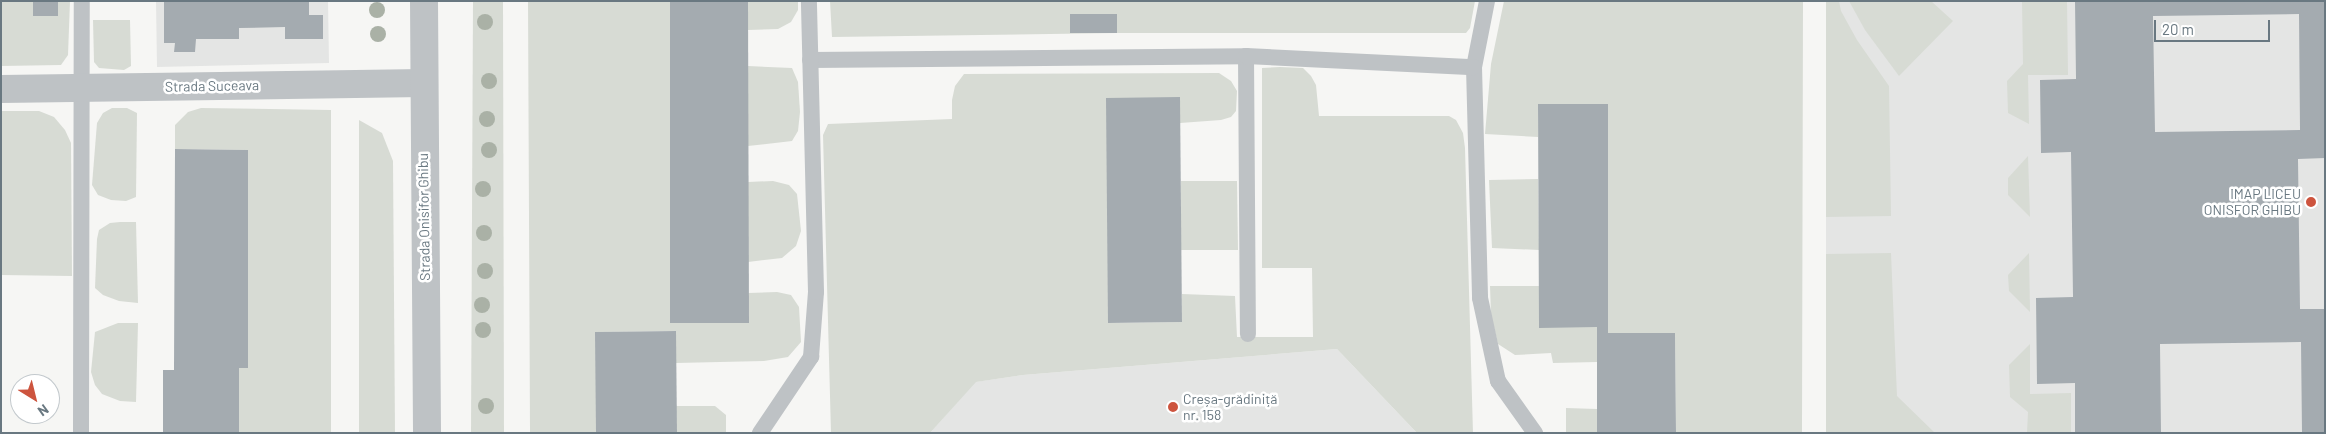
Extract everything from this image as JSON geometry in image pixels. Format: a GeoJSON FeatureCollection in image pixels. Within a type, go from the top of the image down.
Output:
{"type":"FeatureCollection","features":[{"type":"Feature","properties":{"kind":"street","name":"Strada Onisifor Ghibu"},"geometry":{"type":"LineString","coordinates":[[424,1],[423,84],[427,433]]}},
{"type":"Feature","properties":{"kind":"street","name":"Strada Suceava"},"geometry":{"type":"LineString","coordinates":[[1,89],[423,84]]}},
{"type":"Feature","properties":{"kind":"lane"},"geometry":{"type":"LineString","coordinates":[[81,433],[82,1]]}},
{"type":"Feature","properties":{"kind":"lane"},"geometry":{"type":"LineString","coordinates":[[760,433],[811,357],[816,292],[809,1]]}},
{"type":"Feature","properties":{"kind":"lane"},"geometry":{"type":"LineString","coordinates":[[1487,1],[1474,67],[1480,298],[1498,382],[1535,433]]}},
{"type":"Feature","properties":{"kind":"lane"},"geometry":{"type":"LineString","coordinates":[[810,60],[1246,56],[1474,67]]}},
{"type":"Feature","properties":{"kind":"lane"},"geometry":{"type":"LineString","coordinates":[[1246,56],[1248,334]]}},
{"type":"Feature","properties":{"kind":"shaded area"},"geometry":{"type":"Polygon","coordinates":[[[1,1],[70,1],[68,55],[61,65],[1,66],[1,1]]]}},
{"type":"Feature","properties":{"kind":"shaded area"},"geometry":{"type":"Polygon","coordinates":[[[156,1],[328,1],[329,63],[157,67],[156,1]]]}},
{"type":"Feature","properties":{"kind":"shaded area"},"geometry":{"type":"Polygon","coordinates":[[[473,1],[503,1],[504,433],[471,433],[473,1]]]}},
{"type":"Feature","properties":{"kind":"shaded area"},"geometry":{"type":"Polygon","coordinates":[[[528,1],[670,1],[670,322],[748,293],[777,292],[791,295],[799,307],[801,342],[788,357],[764,361],[676,363],[676,331],[596,332],[596,433],[530,433],[528,1]]]}},
{"type":"Feature","properties":{"kind":"shaded area"},"geometry":{"type":"Polygon","coordinates":[[[748,1],[798,1],[798,10],[791,22],[778,29],[748,30],[748,1]]]}},
{"type":"Feature","properties":{"kind":"shaded area"},"geometry":{"type":"Polygon","coordinates":[[[830,1],[1475,1],[1470,28],[1466,33],[1117,33],[832,37],[830,1]]]}},
{"type":"Feature","properties":{"kind":"shaded area"},"geometry":{"type":"Polygon","coordinates":[[[1504,1],[1803,1],[1802,433],[1676,433],[1675,333],[1608,333],[1608,104],[1538,105],[1538,137],[1485,134],[1491,64],[1504,1]]]}},
{"type":"Feature","properties":{"kind":"shaded area"},"geometry":{"type":"Polygon","coordinates":[[[1826,1],[2325,1],[2325,433],[1826,433],[1826,1]]]}},
{"type":"Feature","properties":{"kind":"shaded area"},"geometry":{"type":"Polygon","coordinates":[[[1826,1],[1839,1],[1841,11],[1857,40],[1889,86],[1891,216],[1826,217],[1826,1]]]}},
{"type":"Feature","properties":{"kind":"shaded area"},"geometry":{"type":"Polygon","coordinates":[[[1849,1],[1931,1],[1953,21],[1899,76],[1865,30],[1849,1]]]}},
{"type":"Feature","properties":{"kind":"shaded area"},"geometry":{"type":"Polygon","coordinates":[[[2022,1],[2067,1],[2068,75],[2028,75],[2029,124],[2008,113],[2007,81],[2023,64],[2022,1]]]}},
{"type":"Feature","properties":{"kind":"shaded area"},"geometry":{"type":"Polygon","coordinates":[[[93,20],[130,20],[131,66],[124,70],[99,68],[94,62],[93,20]]]}},
{"type":"Feature","properties":{"kind":"shaded area"},"geometry":{"type":"Polygon","coordinates":[[[748,66],[792,68],[798,82],[800,112],[798,131],[792,141],[748,146],[748,66]]]}},
{"type":"Feature","properties":{"kind":"shaded area"},"geometry":{"type":"Polygon","coordinates":[[[1262,68],[1303,68],[1311,76],[1316,85],[1319,116],[1449,116],[1456,120],[1463,133],[1473,433],[1417,433],[1337,349],[1023,375],[976,382],[930,433],[831,433],[823,135],[828,124],[952,119],[952,100],[955,86],[964,74],[1219,73],[1231,81],[1237,91],[1236,111],[1231,117],[1221,120],[1180,123],[1180,97],[1108,323],[1182,322],[1182,294],[1235,296],[1237,337],[1313,337],[1312,268],[1262,268],[1262,68]]]}},
{"type":"Feature","properties":{"kind":"shaded area"},"geometry":{"type":"Polygon","coordinates":[[[112,108],[127,108],[137,113],[136,197],[126,201],[111,200],[98,195],[92,185],[97,123],[103,113],[112,108]]]}},
{"type":"Feature","properties":{"kind":"shaded area"},"geometry":{"type":"Polygon","coordinates":[[[201,108],[331,110],[331,433],[239,433],[239,368],[248,368],[248,150],[175,149],[175,125],[188,112],[201,108]]]}},
{"type":"Feature","properties":{"kind":"shaded area"},"geometry":{"type":"Polygon","coordinates":[[[1,111],[39,111],[54,117],[65,130],[71,143],[72,276],[1,275],[1,111]]]}},
{"type":"Feature","properties":{"kind":"shaded area"},"geometry":{"type":"Polygon","coordinates":[[[359,120],[382,133],[393,161],[395,433],[359,433],[359,120]]]}},
{"type":"Feature","properties":{"kind":"shaded area"},"geometry":{"type":"Polygon","coordinates":[[[2028,156],[2030,217],[2008,195],[2008,178],[2028,156]]]}},
{"type":"Feature","properties":{"kind":"shaded area"},"geometry":{"type":"Polygon","coordinates":[[[1538,179],[1539,250],[1492,248],[1489,180],[1538,179]]]}},
{"type":"Feature","properties":{"kind":"shaded area"},"geometry":{"type":"Polygon","coordinates":[[[773,181],[789,185],[797,194],[801,231],[796,246],[782,258],[748,262],[748,182],[773,181]]]}},
{"type":"Feature","properties":{"kind":"shaded area"},"geometry":{"type":"Polygon","coordinates":[[[1181,181],[1237,181],[1238,250],[1181,250],[1181,181]]]}},
{"type":"Feature","properties":{"kind":"shaded area"},"geometry":{"type":"Polygon","coordinates":[[[136,222],[138,303],[119,301],[103,295],[95,288],[99,230],[110,223],[136,222]]]}},
{"type":"Feature","properties":{"kind":"shaded area"},"geometry":{"type":"Polygon","coordinates":[[[1891,253],[1897,396],[1935,433],[1826,433],[1826,254],[1891,253]]]}},
{"type":"Feature","properties":{"kind":"shaded area"},"geometry":{"type":"Polygon","coordinates":[[[2029,253],[2030,312],[2009,291],[2008,275],[2029,253]]]}},
{"type":"Feature","properties":{"kind":"shaded area"},"geometry":{"type":"Polygon","coordinates":[[[1490,286],[1539,286],[1539,327],[1597,327],[1597,362],[1553,363],[1551,353],[1515,355],[1498,344],[1491,315],[1490,286]]]}},
{"type":"Feature","properties":{"kind":"shaded area"},"geometry":{"type":"Polygon","coordinates":[[[118,323],[138,323],[136,402],[120,401],[102,394],[95,385],[91,372],[95,332],[118,323]]]}},
{"type":"Feature","properties":{"kind":"shaded area"},"geometry":{"type":"Polygon","coordinates":[[[2030,344],[2030,394],[2071,393],[2071,433],[2027,433],[2028,412],[2010,397],[2009,365],[2030,344]]]}},
{"type":"Feature","properties":{"kind":"shaded area","name":"Creșa-grădiniță nr. 158"},"geometry":{"type":"Polygon","coordinates":[[[1337,349],[1417,433],[930,433],[975,382],[1023,375],[1337,349]]]}},
{"type":"Feature","properties":{"kind":"shaded area"},"geometry":{"type":"Polygon","coordinates":[[[676,406],[715,406],[726,415],[726,433],[677,433],[676,406]]]}},
{"type":"Feature","properties":{"kind":"shaded area"},"geometry":{"type":"Polygon","coordinates":[[[1566,408],[1597,409],[1597,433],[1566,433],[1566,408]]]}},
{"type":"Feature","properties":{"kind":"building"},"geometry":{"type":"Polygon","coordinates":[[[33,1],[58,1],[58,16],[33,16],[33,1]]]}},
{"type":"Feature","properties":{"kind":"building"},"geometry":{"type":"Polygon","coordinates":[[[164,1],[309,1],[309,15],[323,15],[323,39],[285,39],[285,27],[239,28],[239,39],[196,39],[195,52],[174,52],[175,43],[164,43],[164,1]]]}},
{"type":"Feature","properties":{"kind":"building"},"geometry":{"type":"Polygon","coordinates":[[[670,1],[748,1],[749,323],[670,323],[670,1]]]}},
{"type":"Feature","properties":{"kind":"building"},"geometry":{"type":"Polygon","coordinates":[[[2075,1],[2325,1],[2325,158],[2298,159],[2300,309],[2325,309],[2325,433],[2302,433],[2301,342],[2160,344],[2161,433],[2075,433],[2075,383],[2037,384],[2036,298],[2073,297],[2071,152],[2041,153],[2040,80],[2076,79],[2075,1]],[[2299,14],[2153,16],[2155,132],[2300,130],[2299,14]]]}},
{"type":"Feature","properties":{"kind":"building"},"geometry":{"type":"Polygon","coordinates":[[[1070,14],[1117,14],[1117,33],[1070,33],[1070,14]]]}},
{"type":"Feature","properties":{"kind":"building"},"geometry":{"type":"Polygon","coordinates":[[[1180,97],[1182,322],[1108,323],[1106,98],[1180,97]]]}},
{"type":"Feature","properties":{"kind":"building"},"geometry":{"type":"Polygon","coordinates":[[[1538,104],[1608,104],[1608,333],[1675,333],[1676,433],[1597,433],[1597,327],[1539,328],[1538,104]]]}},
{"type":"Feature","properties":{"kind":"building"},"geometry":{"type":"Polygon","coordinates":[[[175,149],[248,150],[248,368],[239,368],[239,433],[163,433],[163,370],[174,370],[175,149]]]}},
{"type":"Feature","properties":{"kind":"building"},"geometry":{"type":"Polygon","coordinates":[[[676,331],[677,433],[596,433],[595,332],[676,331]]]}},
{"type":"Feature","properties":{"kind":"place","name":"IMAP LICEU ONISFOR GHIBU"},"geometry":{"type":"Point","coordinates":[2311,202]}},
{"type":"Feature","properties":{"kind":"place","name":"Creșa-grădiniță nr. 158"},"geometry":{"type":"Point","coordinates":[1173,407]}}]}
